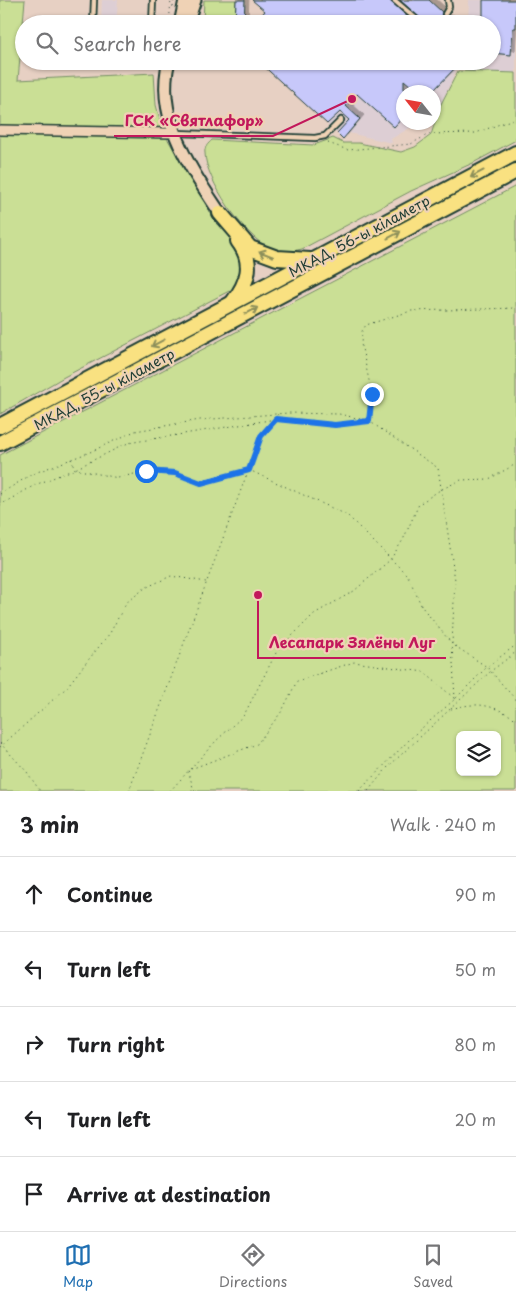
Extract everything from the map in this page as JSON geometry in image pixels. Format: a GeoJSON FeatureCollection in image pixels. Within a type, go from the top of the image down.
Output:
{"type":"FeatureCollection","features":[{"type":"Feature","properties":{"kind":"highway","name":"МКАД, 56-ы кіламетр"},"geometry":{"type":"LineString","coordinates":[[201,320],[516,153]]}},
{"type":"Feature","properties":{"kind":"highway","name":"МКАД, 56-ы кіламетр"},"geometry":{"type":"LineString","coordinates":[[208,334],[516,171]]}},
{"type":"Feature","properties":{"kind":"highway"},"geometry":{"type":"LineString","coordinates":[[220,213],[250,248],[277,258],[314,260]]}},
{"type":"Feature","properties":{"kind":"highway"},"geometry":{"type":"LineString","coordinates":[[220,213],[223,221],[245,250],[248,260],[249,274],[243,289],[231,304]]}},
{"type":"Feature","properties":{"kind":"highway","name":"МКАД, 55-ы кіламетр"},"geometry":{"type":"LineString","coordinates":[[0,426],[201,320]]}},
{"type":"Feature","properties":{"kind":"highway","name":"МКАД, 55-ы кіламетр"},"geometry":{"type":"LineString","coordinates":[[0,443],[208,334]]}},
{"type":"Feature","properties":{"kind":"main road"},"geometry":{"type":"LineString","coordinates":[[182,15],[185,0]]}},
{"type":"Feature","properties":{"kind":"main road"},"geometry":{"type":"LineString","coordinates":[[190,15],[195,0]]}},
{"type":"Feature","properties":{"kind":"main road"},"geometry":{"type":"LineString","coordinates":[[168,70],[166,90],[168,115],[173,133],[198,181],[220,213]]}},
{"type":"Feature","properties":{"kind":"street"},"geometry":{"type":"LineString","coordinates":[[0,130],[173,133]]}},
{"type":"Feature","properties":{"kind":"lane"},"geometry":{"type":"LineString","coordinates":[[93,15],[94,0]]}},
{"type":"Feature","properties":{"kind":"lane"},"geometry":{"type":"LineString","coordinates":[[152,15],[153,0]]}},
{"type":"Feature","properties":{"kind":"lane"},"geometry":{"type":"LineString","coordinates":[[394,0],[412,15]]}},
{"type":"Feature","properties":{"kind":"lane"},"geometry":{"type":"LineString","coordinates":[[445,14],[449,7],[448,0]]}},
{"type":"Feature","properties":{"kind":"lane"},"geometry":{"type":"LineString","coordinates":[[173,133],[315,138],[325,136],[341,120]]}},
{"type":"Feature","properties":{"kind":"path"},"geometry":{"type":"LineString","coordinates":[[170,15],[171,0]]}},
{"type":"Feature","properties":{"kind":"path"},"geometry":{"type":"LineString","coordinates":[[315,138],[348,150],[411,144],[429,134],[476,133],[516,118]]}},
{"type":"Feature","properties":{"kind":"path"},"geometry":{"type":"LineString","coordinates":[[369,421],[372,394],[361,344],[362,332],[366,325],[411,311],[516,308]]}},
{"type":"Feature","properties":{"kind":"path"},"geometry":{"type":"LineString","coordinates":[[129,791],[261,436],[278,414]]}},
{"type":"Feature","properties":{"kind":"path"},"geometry":{"type":"LineString","coordinates":[[0,494],[32,474],[136,431],[200,420],[278,414],[339,414],[369,421],[438,468],[455,580],[452,644],[455,699]]}},
{"type":"Feature","properties":{"kind":"path"},"geometry":{"type":"LineString","coordinates":[[0,505],[35,485],[75,469],[128,443],[276,419],[335,425],[369,421]]}},
{"type":"Feature","properties":{"kind":"path"},"geometry":{"type":"LineString","coordinates":[[71,459],[75,469]]}},
{"type":"Feature","properties":{"kind":"path"},"geometry":{"type":"LineString","coordinates":[[170,791],[188,770],[244,715],[277,651],[314,614],[354,592],[390,560],[403,540],[419,504],[440,490],[461,480],[489,479],[516,464]]}},
{"type":"Feature","properties":{"kind":"path"},"geometry":{"type":"LineString","coordinates":[[75,469],[118,478],[146,471],[175,473],[201,483],[249,470],[347,515],[408,576],[422,607],[452,644],[487,667],[516,700]]}},
{"type":"Feature","properties":{"kind":"path"},"geometry":{"type":"LineString","coordinates":[[0,747],[4,746],[65,689],[110,633],[126,603],[145,588],[171,576],[207,582]]}},
{"type":"Feature","properties":{"kind":"path"},"geometry":{"type":"LineString","coordinates":[[359,791],[414,735],[455,699],[487,667],[516,644]]}},
{"type":"Feature","properties":{"kind":"path"},"geometry":{"type":"LineString","coordinates":[[368,791],[388,767],[490,671],[516,652]]}},
{"type":"Feature","properties":{"kind":"path"},"geometry":{"type":"LineString","coordinates":[[188,770],[257,744],[282,711],[297,682],[354,662],[424,672],[455,699]]}},
{"type":"Feature","properties":{"kind":"path"},"geometry":{"type":"LineString","coordinates":[[439,713],[470,704],[498,708],[516,719]]}},
{"type":"Feature","properties":{"kind":"path"},"geometry":{"type":"LineString","coordinates":[[0,743],[27,772],[40,791]]}},
{"type":"Feature","properties":{"kind":"path"},"geometry":{"type":"LineString","coordinates":[[188,770],[194,791]]}},
{"type":"Feature","properties":{"kind":"shaded area"},"geometry":{"type":"Polygon","coordinates":[[[102,0],[118,0],[117,15],[101,15],[102,0]]]}},
{"type":"Feature","properties":{"kind":"shaded area"},"geometry":{"type":"Polygon","coordinates":[[[469,0],[516,0],[516,73],[466,71],[501,70],[501,15],[468,15],[469,0]]]}},
{"type":"Feature","properties":{"kind":"shaded area"},"geometry":{"type":"Polygon","coordinates":[[[268,70],[456,70],[441,104],[441,85],[396,85],[396,130],[406,130],[391,139],[392,143],[349,133],[343,139],[268,70]]]}},
{"type":"Feature","properties":{"kind":"green space"},"geometry":{"type":"Polygon","coordinates":[[[0,0],[25,0],[24,15],[15,15],[15,70],[19,70],[18,80],[154,73],[156,105],[163,131],[217,224],[220,222],[245,256],[241,283],[231,290],[64,377],[0,414],[0,0]]]}},
{"type":"Feature","properties":{"kind":"green space"},"geometry":{"type":"Polygon","coordinates":[[[204,0],[236,0],[235,15],[203,15],[204,0]]]}},
{"type":"Feature","properties":{"kind":"green space"},"geometry":{"type":"Polygon","coordinates":[[[458,71],[516,73],[516,140],[473,163],[411,191],[302,249],[280,251],[272,249],[248,232],[219,192],[207,164],[205,151],[212,140],[314,145],[333,138],[343,143],[359,143],[401,152],[415,147],[431,135],[433,130],[441,130],[441,104],[458,71]]]}},
{"type":"Feature","properties":{"kind":"green space"},"geometry":{"type":"Polygon","coordinates":[[[516,186],[516,791],[0,791],[0,455],[516,186]]]}},
{"type":"Feature","properties":{"kind":"building"},"geometry":{"type":"Polygon","coordinates":[[[236,0],[245,0],[244,15],[235,15],[236,0]]]}},
{"type":"Feature","properties":{"kind":"building"},"geometry":{"type":"Polygon","coordinates":[[[252,0],[390,0],[406,15],[262,15],[265,11],[252,0]]]}},
{"type":"Feature","properties":{"kind":"building"},"geometry":{"type":"Polygon","coordinates":[[[400,0],[429,0],[442,12],[443,15],[416,15],[400,0]]]}},
{"type":"Feature","properties":{"kind":"building"},"geometry":{"type":"Polygon","coordinates":[[[483,0],[516,0],[516,28],[513,28],[511,55],[501,54],[501,15],[483,15],[483,0]]]}},
{"type":"Feature","properties":{"kind":"building"},"geometry":{"type":"Polygon","coordinates":[[[268,70],[453,70],[439,85],[410,85],[404,80],[404,85],[396,85],[396,125],[394,127],[357,94],[346,106],[360,119],[343,139],[337,133],[349,120],[340,112],[327,124],[268,70]]]}},
{"type":"Feature","properties":{"kind":"place","name":"ГСК «Святлафор»"},"geometry":{"type":"Point","coordinates":[352,99]}},
{"type":"Feature","properties":{"kind":"place","name":"Лесапарк Зялёны Луг"},"geometry":{"type":"Point","coordinates":[258,595]}},
{"type":"Feature","properties":{"kind":"route"},"geometry":{"type":"LineString","coordinates":[[146,471],[175,473],[201,483],[249,470],[261,436],[276,419],[335,425],[369,421],[372,394]]}}]}
